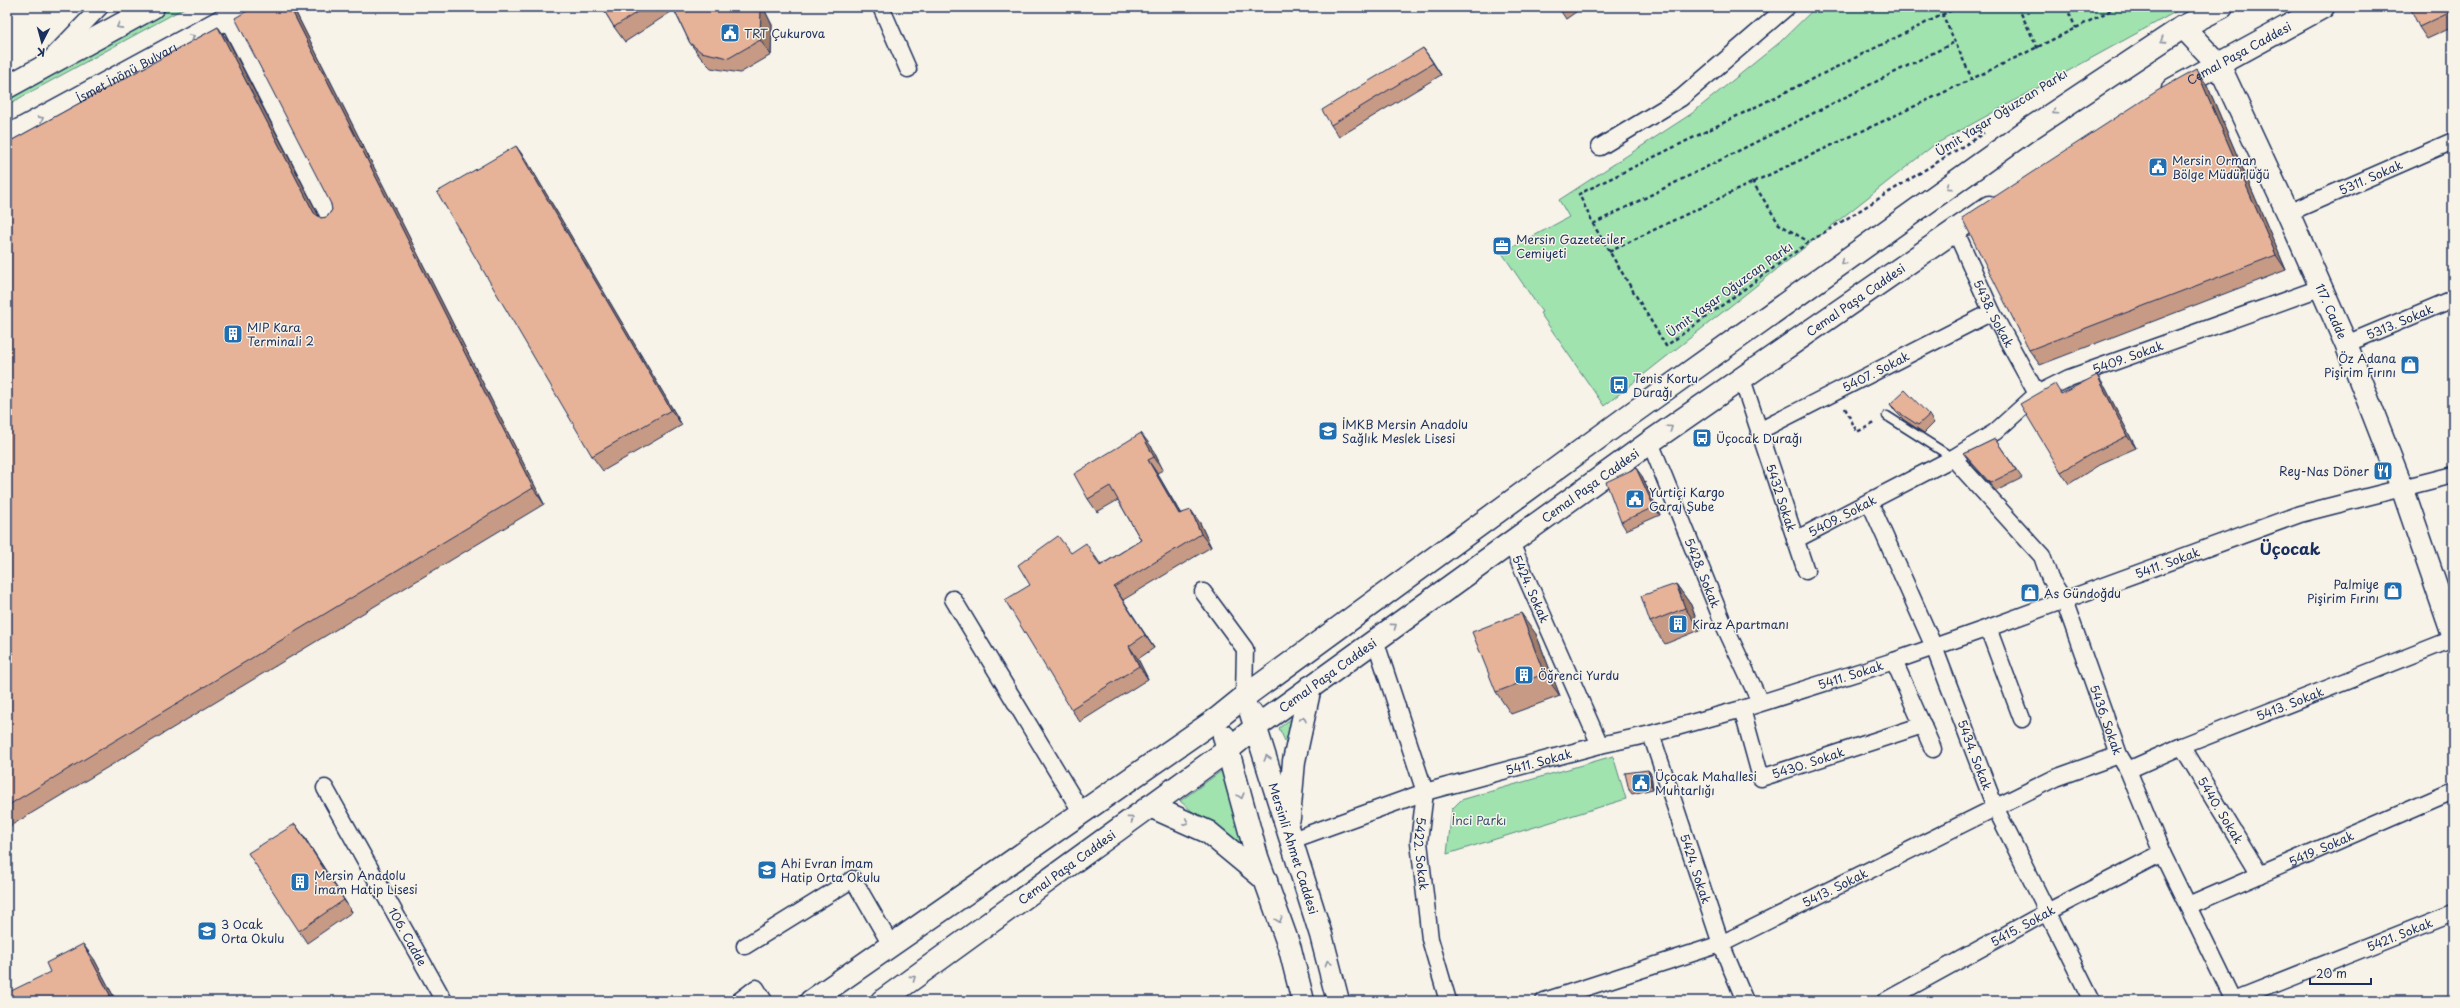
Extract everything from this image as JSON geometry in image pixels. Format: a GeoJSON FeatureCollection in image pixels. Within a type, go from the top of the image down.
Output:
{"type":"FeatureCollection","features":[{"type":"Feature","properties":{"kind":"main road"},"geometry":{"type":"LineString","coordinates":[[7,87],[153,7]]}},
{"type":"Feature","properties":{"kind":"main road","name":"İsmet İnönü Bulvarı"},"geometry":{"type":"LineString","coordinates":[[7,137],[247,7]]}},
{"type":"Feature","properties":{"kind":"main road"},"geometry":{"type":"LineString","coordinates":[[811,1001],[1218,718],[1244,697],[1627,417],[2028,130],[2183,27],[2222,7]]}},
{"type":"Feature","properties":{"kind":"main road","name":"Cemal Paşa Caddesi"},"geometry":{"type":"LineString","coordinates":[[2156,98],[2323,7]]}},
{"type":"Feature","properties":{"kind":"main road","name":"117. Cadde"},"geometry":{"type":"LineString","coordinates":[[2183,27],[2219,65],[2288,213],[2346,344],[2403,490],[2453,635]]}},
{"type":"Feature","properties":{"kind":"main road","name":"Cemal Paşa Caddesi"},"geometry":{"type":"LineString","coordinates":[[882,1001],[1229,749],[1257,726],[1510,542],[1650,442],[2006,195]]}},
{"type":"Feature","properties":{"kind":"main road"},"geometry":{"type":"LineString","coordinates":[[1290,834],[1294,761],[1310,687]]}},
{"type":"Feature","properties":{"kind":"main road","name":"Mersinli Ahmet Caddesi"},"geometry":{"type":"LineString","coordinates":[[1244,697],[1257,726],[1338,1001]]}},
{"type":"Feature","properties":{"kind":"main road"},"geometry":{"type":"LineString","coordinates":[[1218,718],[1229,749],[1266,880],[1290,950],[1303,1001]]}},
{"type":"Feature","properties":{"kind":"main road"},"geometry":{"type":"LineString","coordinates":[[1150,806],[1208,832],[1266,880]]}},
{"type":"Feature","properties":{"kind":"street"},"geometry":{"type":"LineString","coordinates":[[40,69],[100,7]]}},
{"type":"Feature","properties":{"kind":"street"},"geometry":{"type":"LineString","coordinates":[[881,7],[908,69]]}},
{"type":"Feature","properties":{"kind":"street"},"geometry":{"type":"LineString","coordinates":[[1600,147],[1681,98],[1788,7]]}},
{"type":"Feature","properties":{"kind":"street"},"geometry":{"type":"LineString","coordinates":[[226,18],[333,224]]}},
{"type":"Feature","properties":{"kind":"street","name":"5311. Sokak"},"geometry":{"type":"LineString","coordinates":[[2288,213],[2453,141]]}},
{"type":"Feature","properties":{"kind":"street","name":"5438. Sokak"},"geometry":{"type":"LineString","coordinates":[[1955,230],[1992,312],[2037,394]]}},
{"type":"Feature","properties":{"kind":"street","name":"5409. Sokak"},"geometry":{"type":"LineString","coordinates":[[1795,540],[1870,503],[1953,458],[1995,432],[2037,394],[2069,378],[2320,288]]}},
{"type":"Feature","properties":{"kind":"street","name":"5313. Sokak"},"geometry":{"type":"LineString","coordinates":[[2346,344],[2453,299]]}},
{"type":"Feature","properties":{"kind":"street","name":"5407. Sokak"},"geometry":{"type":"LineString","coordinates":[[1759,431],[1992,312]]}},
{"type":"Feature","properties":{"kind":"street","name":"5432 Sokak"},"geometry":{"type":"LineString","coordinates":[[1742,378],[1806,571]]}},
{"type":"Feature","properties":{"kind":"street","name":"5428. Sokak"},"geometry":{"type":"LineString","coordinates":[[1650,442],[1724,625],[1760,702]]}},
{"type":"Feature","properties":{"kind":"street","name":"5436. Sokak"},"geometry":{"type":"LineString","coordinates":[[1953,458],[2042,556],[2050,579],[2064,600],[2119,755],[2128,770],[2162,853],[2234,1001]]}},
{"type":"Feature","properties":{"kind":"street","name":"5411. Sokak"},"geometry":{"type":"LineString","coordinates":[[1290,834],[1425,792],[1742,709],[1760,702],[1894,661],[2300,514],[2403,490],[2453,475]]}},
{"type":"Feature","properties":{"kind":"street","name":"5434. Sokak"},"geometry":{"type":"LineString","coordinates":[[1870,503],[1934,647],[1995,807],[2092,1001]]}},
{"type":"Feature","properties":{"kind":"street","name":"5424. Sokak"},"geometry":{"type":"LineString","coordinates":[[1510,542],[1600,745]]}},
{"type":"Feature","properties":{"kind":"street"},"geometry":{"type":"LineString","coordinates":[[1203,592],[1245,649],[1244,697]]}},
{"type":"Feature","properties":{"kind":"street"},"geometry":{"type":"LineString","coordinates":[[953,599],[1082,813]]}},
{"type":"Feature","properties":{"kind":"street"},"geometry":{"type":"LineString","coordinates":[[1988,628],[2022,719]]}},
{"type":"Feature","properties":{"kind":"street","name":"5413. Sokak"},"geometry":{"type":"LineString","coordinates":[[2128,770],[2182,746],[2453,639]]}},
{"type":"Feature","properties":{"kind":"street","name":"5422. Sokak"},"geometry":{"type":"LineString","coordinates":[[1375,640],[1425,792],[1420,849],[1430,939],[1448,1001]]}},
{"type":"Feature","properties":{"kind":"street"},"geometry":{"type":"LineString","coordinates":[[1894,661],[1934,749]]}},
{"type":"Feature","properties":{"kind":"street","name":"5430. Sokak"},"geometry":{"type":"LineString","coordinates":[[1742,709],[1761,778],[1923,725]]}},
{"type":"Feature","properties":{"kind":"street","name":"5424. Sokak"},"geometry":{"type":"LineString","coordinates":[[1651,734],[1721,944],[1745,1001]]}},
{"type":"Feature","properties":{"kind":"street","name":"5440. Sokak"},"geometry":{"type":"LineString","coordinates":[[2182,746],[2260,875]]}},
{"type":"Feature","properties":{"kind":"street","name":"5413. Sokak"},"geometry":{"type":"LineString","coordinates":[[1544,1001],[1721,944],[2054,778],[2119,755]]}},
{"type":"Feature","properties":{"kind":"street","name":"106. Cadde"},"geometry":{"type":"LineString","coordinates":[[325,788],[444,1001]]}},
{"type":"Feature","properties":{"kind":"street","name":"5419. Sokak"},"geometry":{"type":"LineString","coordinates":[[2188,906],[2453,791]]}},
{"type":"Feature","properties":{"kind":"street","name":"5415. Sokak"},"geometry":{"type":"LineString","coordinates":[[1885,1001],[2047,912],[2162,853]]}},
{"type":"Feature","properties":{"kind":"street"},"geometry":{"type":"LineString","coordinates":[[745,946],[854,879],[891,945]]}},
{"type":"Feature","properties":{"kind":"street","name":"5421. Sokak"},"geometry":{"type":"LineString","coordinates":[[2234,1001],[2453,913]]}},
{"type":"Feature","properties":{"kind":"street"},"geometry":{"type":"LineString","coordinates":[[739,1001],[760,995]]}},
{"type":"Feature","properties":{"kind":"lane"},"geometry":{"type":"LineString","coordinates":[[1888,416],[1953,458]]}},
{"type":"Feature","properties":{"kind":"path"},"geometry":{"type":"LineString","coordinates":[[1939,7],[1972,79]]}},
{"type":"Feature","properties":{"kind":"path"},"geometry":{"type":"LineString","coordinates":[[1958,7],[1943,16],[1579,194],[1593,224],[1609,252],[1752,181],[2038,49],[2117,7]]}},
{"type":"Feature","properties":{"kind":"path"},"geometry":{"type":"LineString","coordinates":[[2023,7],[2018,8],[2038,49]]}},
{"type":"Feature","properties":{"kind":"path"},"geometry":{"type":"LineString","coordinates":[[2066,7],[2076,28]]}},
{"type":"Feature","properties":{"kind":"path"},"geometry":{"type":"LineString","coordinates":[[1593,224],[1955,42]]}},
{"type":"Feature","properties":{"kind":"path","name":"Ümit Yaşar Oğuzcan Parkı"},"geometry":{"type":"LineString","coordinates":[[1609,252],[1666,346],[1809,242],[1985,132]]}},
{"type":"Feature","properties":{"kind":"path"},"geometry":{"type":"LineString","coordinates":[[1752,181],[1779,224],[1809,242]]}},
{"type":"Feature","properties":{"kind":"path"},"geometry":{"type":"LineString","coordinates":[[1837,391],[1857,432],[1888,416]]}},
{"type":"Feature","properties":{"kind":"green space"},"geometry":{"type":"Polygon","coordinates":[[[171,7],[186,7],[7,105],[7,96],[171,7]]]}},
{"type":"Feature","properties":{"kind":"green space"},"geometry":{"type":"Polygon","coordinates":[[[1816,7],[2175,7],[2177,11],[1934,145],[1604,406],[1540,313],[1542,312],[1502,253],[1569,217],[1559,200],[1691,114],[1779,43],[1816,7]]]}},
{"type":"Feature","properties":{"kind":"green space"},"geometry":{"type":"Polygon","coordinates":[[[1300,712],[1292,756],[1279,728],[1300,712]]]}},
{"type":"Feature","properties":{"kind":"green space","name":"İnci Parkı"},"geometry":{"type":"Polygon","coordinates":[[[1613,756],[1626,799],[1447,854],[1452,809],[1461,800],[1613,756]]]}},
{"type":"Feature","properties":{"kind":"green space"},"geometry":{"type":"Polygon","coordinates":[[[1224,769],[1251,861],[1180,801],[1224,769]]]}},
{"type":"Feature","properties":{"kind":"building","name":"MIP Kara Terminali 2"},"geometry":{"type":"Polygon","coordinates":[[[254,7],[290,7],[533,488],[7,806],[7,143],[218,27],[314,213],[321,218],[327,217],[332,210],[331,204],[235,18],[254,7]]]}},
{"type":"Feature","properties":{"kind":"building"},"geometry":{"type":"Polygon","coordinates":[[[602,7],[645,7],[614,27],[602,7]]]}},
{"type":"Feature","properties":{"kind":"building"},"geometry":{"type":"Polygon","coordinates":[[[673,7],[760,7],[760,40],[729,58],[701,52],[690,43],[673,7]]]}},
{"type":"Feature","properties":{"kind":"building"},"geometry":{"type":"Polygon","coordinates":[[[2410,7],[2453,7],[2453,11],[2419,27],[2410,7]]]}},
{"type":"Feature","properties":{"kind":"building"},"geometry":{"type":"Polygon","coordinates":[[[1423,48],[1433,63],[1331,125],[1322,110],[1423,48]]]}},
{"type":"Feature","properties":{"kind":"building","name":"Mersin Orman Bölge Müdürlüğü"},"geometry":{"type":"Polygon","coordinates":[[[2196,69],[2276,255],[2029,350],[1962,218],[2157,91],[2196,69]]]}},
{"type":"Feature","properties":{"kind":"building"},"geometry":{"type":"Polygon","coordinates":[[[516,146],[671,410],[592,456],[437,192],[516,146]]]}},
{"type":"Feature","properties":{"kind":"building"},"geometry":{"type":"Polygon","coordinates":[[[2097,375],[2127,436],[2094,452],[2061,472],[2020,404],[2055,384],[2061,394],[2097,375]]]}},
{"type":"Feature","properties":{"kind":"building"},"geometry":{"type":"Polygon","coordinates":[[[1905,390],[1929,415],[1918,425],[1898,412],[1890,404],[1905,390]]]}},
{"type":"Feature","properties":{"kind":"building"},"geometry":{"type":"Polygon","coordinates":[[[1141,433],[1154,457],[1148,460],[1179,514],[1191,510],[1201,534],[1114,587],[1145,635],[1129,646],[1139,666],[1071,709],[1005,600],[1030,585],[1018,565],[1058,536],[1071,553],[1086,543],[1100,566],[1141,540],[1110,486],[1088,499],[1074,474],[1141,433]]]}},
{"type":"Feature","properties":{"kind":"building"},"geometry":{"type":"Polygon","coordinates":[[[1995,439],[2016,470],[1990,483],[1964,454],[1995,439]]]}},
{"type":"Feature","properties":{"kind":"building"},"geometry":{"type":"Polygon","coordinates":[[[1636,468],[1654,507],[1621,522],[1606,482],[1636,468]]]}},
{"type":"Feature","properties":{"kind":"building"},"geometry":{"type":"Polygon","coordinates":[[[1676,584],[1685,608],[1650,622],[1641,596],[1676,584]]]}},
{"type":"Feature","properties":{"kind":"building"},"geometry":{"type":"Polygon","coordinates":[[[1521,613],[1544,674],[1496,692],[1472,632],[1521,613]]]}},
{"type":"Feature","properties":{"kind":"building","name":"Üçocak Mahallesi Muhtarlığı"},"geometry":{"type":"Polygon","coordinates":[[[1648,770],[1651,785],[1629,790],[1625,773],[1648,770]]]}},
{"type":"Feature","properties":{"kind":"building","name":"Mersin Anadolu İmam Hatip Lisesi"},"geometry":{"type":"Polygon","coordinates":[[[295,824],[344,900],[299,931],[248,853],[295,824]]]}},
{"type":"Feature","properties":{"kind":"building"},"geometry":{"type":"Polygon","coordinates":[[[83,944],[110,995],[104,1001],[7,1001],[7,993],[50,972],[46,963],[83,944]]]}},
{"type":"Feature","properties":{"kind":"place","name":"TRT Çukurova"},"geometry":{"type":"Point","coordinates":[730,33]}},
{"type":"Feature","properties":{"kind":"place","name":"Mersin Orman Bölge Müdürlüğü"},"geometry":{"type":"Point","coordinates":[2158,167]}},
{"type":"Feature","properties":{"kind":"place","name":"Mersin Gazeteciler Cemiyeti"},"geometry":{"type":"Point","coordinates":[1502,246]}},
{"type":"Feature","properties":{"kind":"place","name":"MIP Kara Terminali 2"},"geometry":{"type":"Point","coordinates":[233,334]}},
{"type":"Feature","properties":{"kind":"place","name":"Öz Adana Pişirim Fırını"},"geometry":{"type":"Point","coordinates":[2410,365]}},
{"type":"Feature","properties":{"kind":"place","name":"Tenis Kortu Durağı"},"geometry":{"type":"Point","coordinates":[1619,385]}},
{"type":"Feature","properties":{"kind":"place","name":"İMKB Mersin Anadolu Sağlık Meslek Lisesi"},"geometry":{"type":"Point","coordinates":[1328,431]}},
{"type":"Feature","properties":{"kind":"place","name":"Üçocak Durağı"},"geometry":{"type":"Point","coordinates":[1702,438]}},
{"type":"Feature","properties":{"kind":"place","name":"Rey-Nas Döner"},"geometry":{"type":"Point","coordinates":[2383,471]}},
{"type":"Feature","properties":{"kind":"place","name":"Yurtiçi Kargo Garaj Şube"},"geometry":{"type":"Point","coordinates":[1635,499]}},
{"type":"Feature","properties":{"kind":"place","name":"Palmiye Pişirim Fırını"},"geometry":{"type":"Point","coordinates":[2393,591]}},
{"type":"Feature","properties":{"kind":"place","name":"As Gündoğdu"},"geometry":{"type":"Point","coordinates":[2030,593]}},
{"type":"Feature","properties":{"kind":"place","name":"Kiraz Apartmanı"},"geometry":{"type":"Point","coordinates":[1678,624]}},
{"type":"Feature","properties":{"kind":"place","name":"Öğrenci Yurdu"},"geometry":{"type":"Point","coordinates":[1524,675]}},
{"type":"Feature","properties":{"kind":"place","name":"Üçocak Mahallesi Muhtarlığı"},"geometry":{"type":"Point","coordinates":[1641,783]}},
{"type":"Feature","properties":{"kind":"place","name":"Ahi Evran İmam Hatip Orta Okulu"},"geometry":{"type":"Point","coordinates":[767,870]}},
{"type":"Feature","properties":{"kind":"place","name":"Mersin Anadolu İmam Hatip Lisesi"},"geometry":{"type":"Point","coordinates":[300,882]}},
{"type":"Feature","properties":{"kind":"place","name":"3 Ocak Orta Okulu"},"geometry":{"type":"Point","coordinates":[207,931]}},
{"type":"Feature","properties":{"kind":"district","name":"Üçocak"},"geometry":{"type":"Point","coordinates":[2290,548]}}]}
